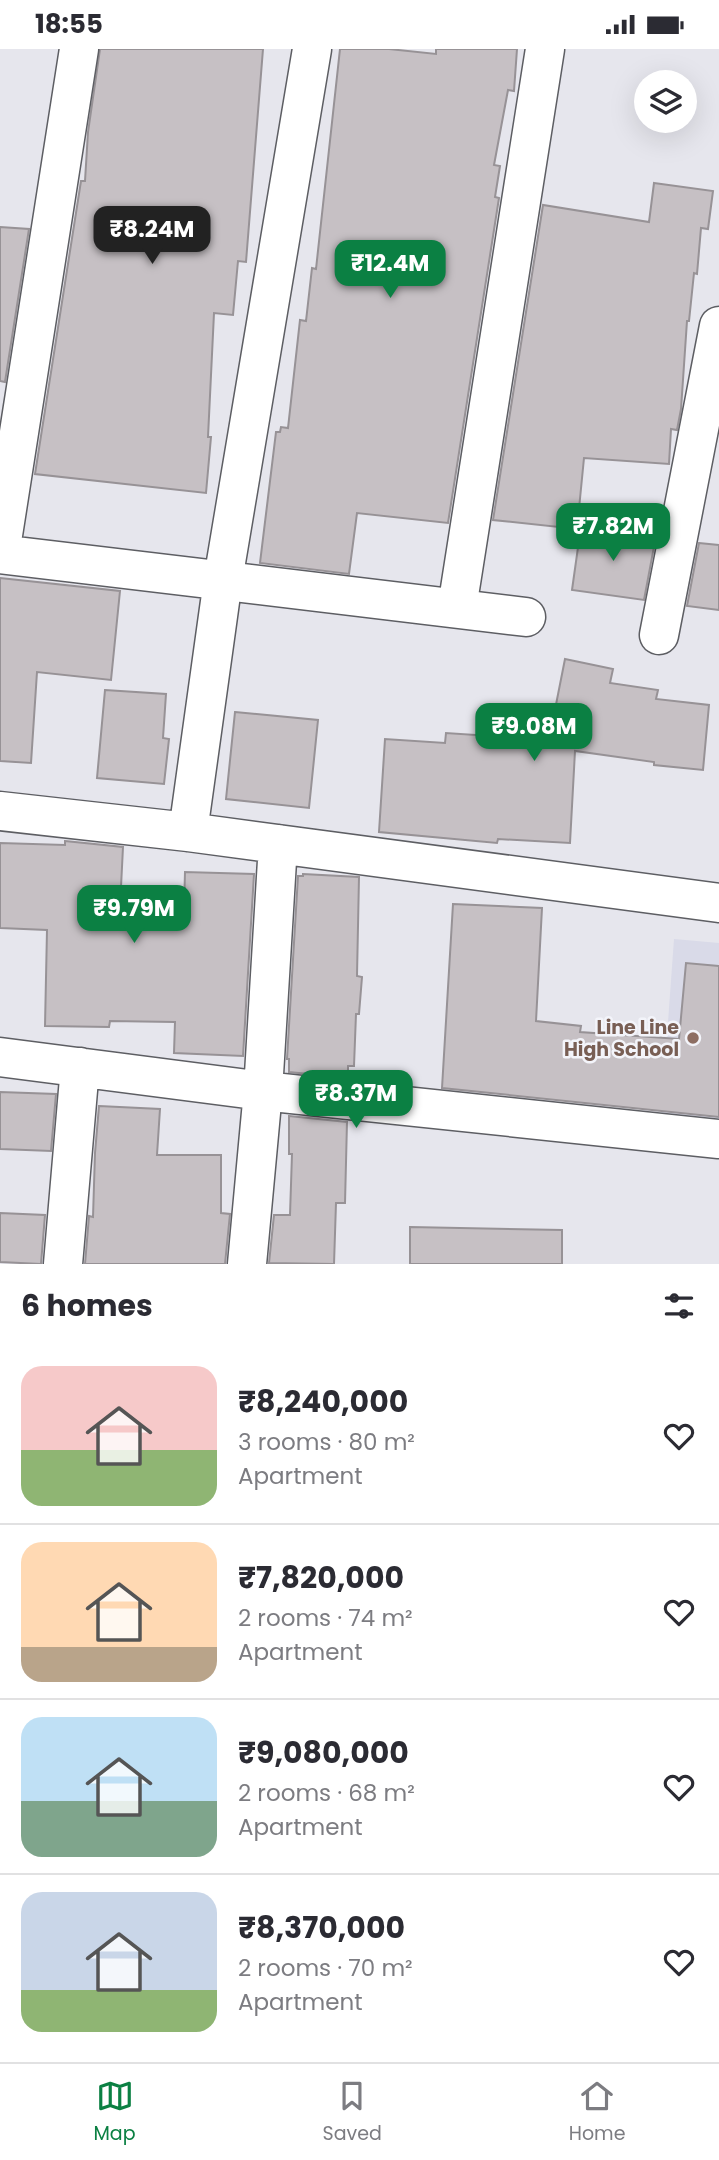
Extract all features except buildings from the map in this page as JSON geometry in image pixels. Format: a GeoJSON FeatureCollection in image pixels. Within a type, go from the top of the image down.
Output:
{"type":"FeatureCollection","features":[{"type":"Feature","properties":{"kind":"street"},"geometry":{"type":"LineString","coordinates":[[79,49],[0,554],[526,617]]}},
{"type":"Feature","properties":{"kind":"street"},"geometry":{"type":"LineString","coordinates":[[188,832],[223,580],[312,49]]}},
{"type":"Feature","properties":{"kind":"street"},"geometry":{"type":"LineString","coordinates":[[457,608],[545,49]]}},
{"type":"Feature","properties":{"kind":"street"},"geometry":{"type":"LineString","coordinates":[[659,635],[707,461],[719,327]]}},
{"type":"Feature","properties":{"kind":"street"},"geometry":{"type":"LineString","coordinates":[[0,811],[188,832],[719,903]]}},
{"type":"Feature","properties":{"kind":"street"},"geometry":{"type":"LineString","coordinates":[[247,1264],[263,1091],[278,844]]}},
{"type":"Feature","properties":{"kind":"street"},"geometry":{"type":"LineString","coordinates":[[0,1057],[263,1091],[719,1139]]}},
{"type":"Feature","properties":{"kind":"street"},"geometry":{"type":"LineString","coordinates":[[63,1264],[80,1067]]}},
{"type":"Feature","properties":{"kind":"shaded area","name":"Line Line High School"},"geometry":{"type":"Polygon","coordinates":[[[674,939],[719,943],[719,1137],[660,1133],[674,939]]]}},
{"type":"Feature","properties":{"kind":"place","name":"Line Line High School"},"geometry":{"type":"Point","coordinates":[693,1038]}}]}
